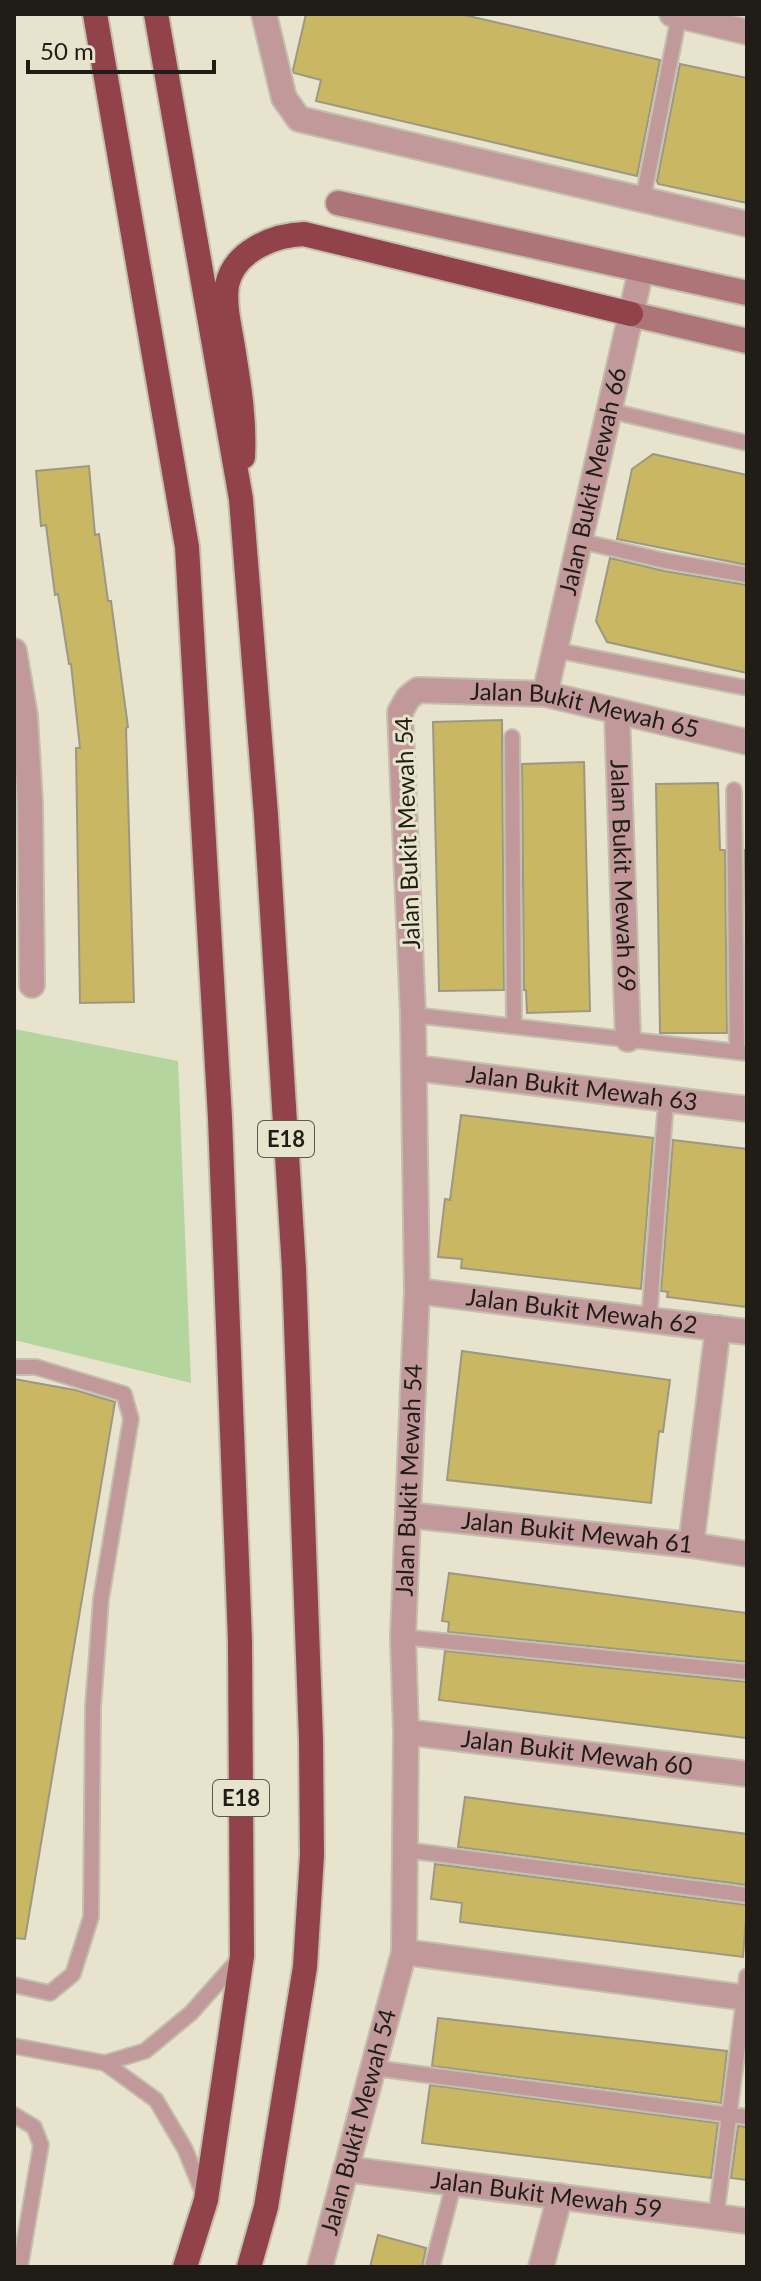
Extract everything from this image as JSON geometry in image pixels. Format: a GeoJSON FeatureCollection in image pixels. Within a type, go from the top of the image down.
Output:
{"type":"FeatureCollection","features":[{"type":"Feature","properties":{"kind":"highway","name":"E18"},"geometry":{"type":"LineString","coordinates":[[95,14],[187,547],[220,1118],[240,1641],[242,1956],[206,2200],[185,2267]]}},
{"type":"Feature","properties":{"kind":"highway","name":"E18"},"geometry":{"type":"LineString","coordinates":[[156,14],[241,499],[266,815],[294,1269],[311,1740],[312,1855],[305,1967],[266,2207],[249,2267]]}},
{"type":"Feature","properties":{"kind":"highway"},"geometry":{"type":"LineString","coordinates":[[241,499],[245,424],[226,305],[228,282],[254,248],[270,240],[304,234],[631,314]]}},
{"type":"Feature","properties":{"kind":"street"},"geometry":{"type":"LineString","coordinates":[[264,14],[284,98],[299,119],[747,224]]}},
{"type":"Feature","properties":{"kind":"street"},"geometry":{"type":"LineString","coordinates":[[675,15],[715,19],[747,32]]}},
{"type":"Feature","properties":{"kind":"street"},"geometry":{"type":"LineString","coordinates":[[338,203],[747,293]]}},
{"type":"Feature","properties":{"kind":"street","name":"Jalan Bukit Mewah 66"},"geometry":{"type":"LineString","coordinates":[[545,694],[641,270]]}},
{"type":"Feature","properties":{"kind":"street"},"geometry":{"type":"LineString","coordinates":[[631,314],[747,341]]}},
{"type":"Feature","properties":{"kind":"street"},"geometry":{"type":"LineString","coordinates":[[15,661],[25,716],[22,892],[32,985]]}},
{"type":"Feature","properties":{"kind":"street","name":"Jalan Bukit Mewah 65"},"geometry":{"type":"LineString","coordinates":[[418,690],[545,694],[747,742]]}},
{"type":"Feature","properties":{"kind":"street","name":"Jalan Bukit Mewah 54"},"geometry":{"type":"LineString","coordinates":[[320,2267],[404,1952],[406,1732],[403,1637],[417,1291],[415,1068],[400,712],[408,698],[418,690]]}},
{"type":"Feature","properties":{"kind":"street","name":"Jalan Bukit Mewah 69"},"geometry":{"type":"LineString","coordinates":[[617,712],[628,1039]]}},
{"type":"Feature","properties":{"kind":"street","name":"Jalan Bukit Mewah 63"},"geometry":{"type":"LineString","coordinates":[[415,1068],[747,1109]]}},
{"type":"Feature","properties":{"kind":"street","name":"Jalan Bukit Mewah 62"},"geometry":{"type":"LineString","coordinates":[[417,1291],[747,1332]]}},
{"type":"Feature","properties":{"kind":"street"},"geometry":{"type":"LineString","coordinates":[[691,1545],[718,1328]]}},
{"type":"Feature","properties":{"kind":"street","name":"Jalan Bukit Mewah 61"},"geometry":{"type":"LineString","coordinates":[[408,1515],[691,1545],[747,1554]]}},
{"type":"Feature","properties":{"kind":"street","name":"Jalan Bukit Mewah 60"},"geometry":{"type":"LineString","coordinates":[[406,1732],[747,1774]]}},
{"type":"Feature","properties":{"kind":"street"},"geometry":{"type":"LineString","coordinates":[[404,1952],[746,1991]]}},
{"type":"Feature","properties":{"kind":"street","name":"Jalan Bukit Mewah 59"},"geometry":{"type":"LineString","coordinates":[[346,2169],[747,2221]]}},
{"type":"Feature","properties":{"kind":"street"},"geometry":{"type":"LineString","coordinates":[[541,2267],[560,2196]]}},
{"type":"Feature","properties":{"kind":"lane"},"geometry":{"type":"LineString","coordinates":[[643,199],[675,15]]}},
{"type":"Feature","properties":{"kind":"lane"},"geometry":{"type":"LineString","coordinates":[[611,411],[747,443]]}},
{"type":"Feature","properties":{"kind":"lane"},"geometry":{"type":"LineString","coordinates":[[580,541],[666,561],[747,575]]}},
{"type":"Feature","properties":{"kind":"lane"},"geometry":{"type":"LineString","coordinates":[[555,650],[747,688]]}},
{"type":"Feature","properties":{"kind":"lane"},"geometry":{"type":"LineString","coordinates":[[512,737],[514,1026]]}},
{"type":"Feature","properties":{"kind":"lane"},"geometry":{"type":"LineString","coordinates":[[413,1015],[742,1053],[734,790]]}},
{"type":"Feature","properties":{"kind":"lane"},"geometry":{"type":"LineString","coordinates":[[649,1320],[666,1101]]}},
{"type":"Feature","properties":{"kind":"lane"},"geometry":{"type":"LineString","coordinates":[[14,1367],[36,1367],[124,1394],[131,1419],[101,1599],[93,1707],[91,1917],[73,1974],[50,1993],[14,1985]]}},
{"type":"Feature","properties":{"kind":"lane"},"geometry":{"type":"LineString","coordinates":[[403,1637],[747,1672]]}},
{"type":"Feature","properties":{"kind":"lane"},"geometry":{"type":"LineString","coordinates":[[406,1850],[747,1895]]}},
{"type":"Feature","properties":{"kind":"lane"},"geometry":{"type":"LineString","coordinates":[[105,2063],[145,2051],[191,2013],[242,1956]]}},
{"type":"Feature","properties":{"kind":"lane"},"geometry":{"type":"LineString","coordinates":[[716,2217],[746,1991]]}},
{"type":"Feature","properties":{"kind":"lane"},"geometry":{"type":"LineString","coordinates":[[14,2046],[105,2063],[156,2100],[185,2149],[206,2200]]}},
{"type":"Feature","properties":{"kind":"lane"},"geometry":{"type":"LineString","coordinates":[[374,2068],[747,2117]]}},
{"type":"Feature","properties":{"kind":"lane"},"geometry":{"type":"LineString","coordinates":[[14,2115],[34,2127],[41,2145],[20,2267]]}},
{"type":"Feature","properties":{"kind":"lane"},"geometry":{"type":"LineString","coordinates":[[432,2267],[454,2183]]}},
{"type":"Feature","properties":{"kind":"green space"},"geometry":{"type":"Polygon","coordinates":[[[14,1029],[178,1061],[191,1383],[14,1340],[14,1029]]]}},
{"type":"Feature","properties":{"kind":"building"},"geometry":{"type":"Polygon","coordinates":[[[306,14],[460,14],[660,60],[637,176],[316,101],[321,80],[294,73],[293,70],[306,14]]]}},
{"type":"Feature","properties":{"kind":"building"},"geometry":{"type":"Polygon","coordinates":[[[680,64],[747,78],[747,203],[658,184],[680,64]]]}},
{"type":"Feature","properties":{"kind":"building"},"geometry":{"type":"Polygon","coordinates":[[[653,454],[747,475],[747,565],[617,539],[632,469],[653,454]]]}},
{"type":"Feature","properties":{"kind":"building"},"geometry":{"type":"Polygon","coordinates":[[[89,466],[95,535],[99,534],[108,601],[111,601],[128,727],[134,1002],[80,1003],[76,748],[80,748],[71,664],[58,594],[55,595],[46,525],[41,526],[36,471],[89,466]]]}},
{"type":"Feature","properties":{"kind":"building"},"geometry":{"type":"Polygon","coordinates":[[[610,558],[747,585],[747,673],[607,642],[596,621],[610,558]]]}},
{"type":"Feature","properties":{"kind":"building"},"geometry":{"type":"Polygon","coordinates":[[[502,720],[504,990],[439,991],[433,722],[502,720]]]}},
{"type":"Feature","properties":{"kind":"building"},"geometry":{"type":"Polygon","coordinates":[[[584,762],[590,1011],[527,1013],[524,990],[522,764],[584,762]]]}},
{"type":"Feature","properties":{"kind":"building"},"geometry":{"type":"Polygon","coordinates":[[[718,783],[720,850],[725,850],[727,1033],[660,1033],[656,784],[718,783]]]}},
{"type":"Feature","properties":{"kind":"building"},"geometry":{"type":"Polygon","coordinates":[[[745,850],[747,850],[747,1033],[745,850]]]}},
{"type":"Feature","properties":{"kind":"building"},"geometry":{"type":"Polygon","coordinates":[[[461,1115],[653,1138],[641,1289],[461,1268],[462,1259],[438,1257],[445,1199],[450,1200],[461,1115]]]}},
{"type":"Feature","properties":{"kind":"building"},"geometry":{"type":"Polygon","coordinates":[[[673,1140],[747,1149],[747,1307],[667,1297],[668,1292],[661,1291],[673,1140]]]}},
{"type":"Feature","properties":{"kind":"building"},"geometry":{"type":"Polygon","coordinates":[[[462,1351],[670,1380],[663,1432],[659,1431],[651,1503],[447,1480],[462,1351]]]}},
{"type":"Feature","properties":{"kind":"building"},"geometry":{"type":"Polygon","coordinates":[[[14,1379],[75,1390],[115,1402],[25,1939],[14,1938],[14,1379]]]}},
{"type":"Feature","properties":{"kind":"building"},"geometry":{"type":"Polygon","coordinates":[[[449,1573],[747,1613],[747,1662],[448,1632],[449,1622],[442,1621],[449,1573]]]}},
{"type":"Feature","properties":{"kind":"building"},"geometry":{"type":"Polygon","coordinates":[[[445,1651],[747,1682],[747,1738],[439,1700],[445,1651]]]}},
{"type":"Feature","properties":{"kind":"building"},"geometry":{"type":"Polygon","coordinates":[[[465,1797],[747,1834],[747,1885],[458,1847],[465,1797]]]}},
{"type":"Feature","properties":{"kind":"building"},"geometry":{"type":"Polygon","coordinates":[[[435,1864],[747,1905],[743,1957],[460,1922],[462,1903],[431,1899],[435,1864]]]}},
{"type":"Feature","properties":{"kind":"building"},"geometry":{"type":"Polygon","coordinates":[[[438,2018],[727,2051],[721,2103],[432,2066],[438,2018]]]}},
{"type":"Feature","properties":{"kind":"building"},"geometry":{"type":"Polygon","coordinates":[[[430,2085],[718,2123],[711,2178],[422,2143],[430,2085]]]}},
{"type":"Feature","properties":{"kind":"building"},"geometry":{"type":"Polygon","coordinates":[[[738,2126],[747,2127],[747,2180],[731,2178],[738,2126]]]}},
{"type":"Feature","properties":{"kind":"building"},"geometry":{"type":"Polygon","coordinates":[[[378,2235],[426,2248],[422,2267],[370,2267],[378,2235]]]}}]}
